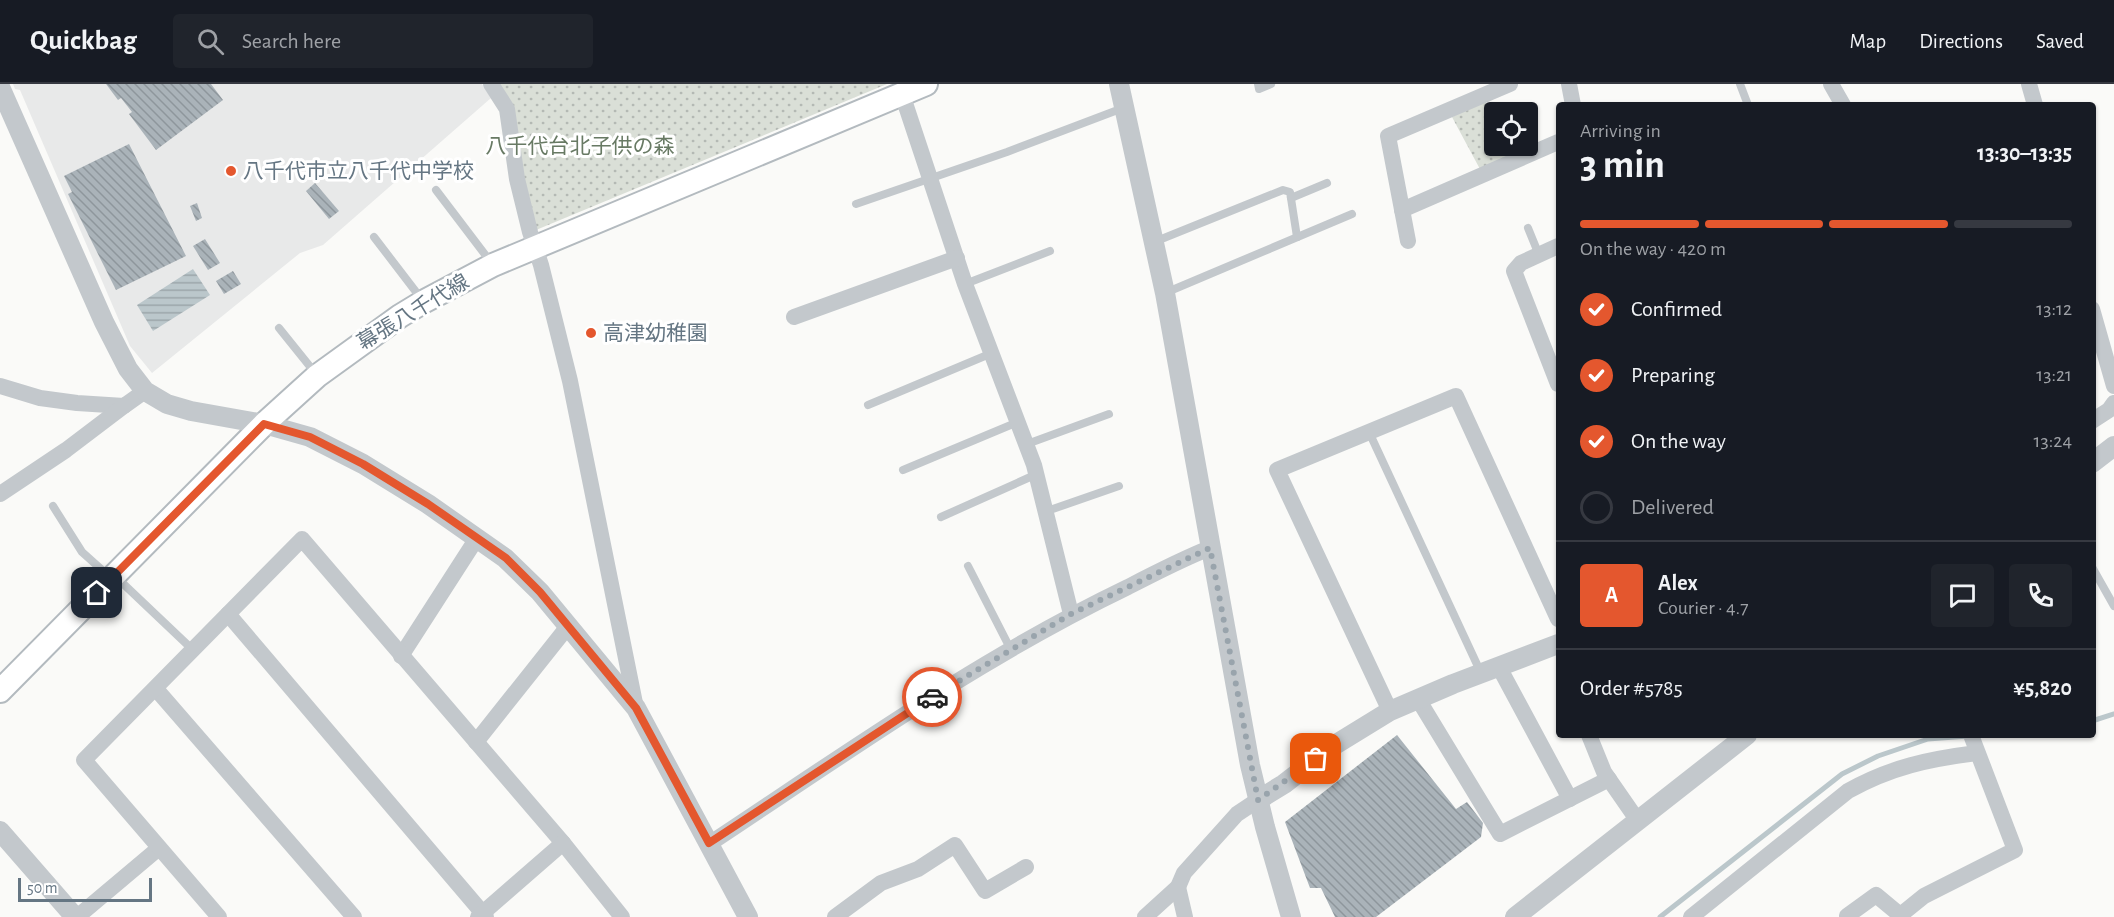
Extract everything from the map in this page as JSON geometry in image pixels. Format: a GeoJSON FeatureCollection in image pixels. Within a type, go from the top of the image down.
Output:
{"type":"FeatureCollection","features":[{"type":"Feature","properties":{"kind":"main road","name":"幕張八千代線"},"geometry":{"type":"LineString","coordinates":[[4,681],[113,577],[264,424],[317,376],[368,338],[423,302],[493,265],[926,84]]}},
{"type":"Feature","properties":{"kind":"street"},"geometry":{"type":"LineString","coordinates":[[491,84],[507,109],[517,179],[570,381],[636,708]]}},
{"type":"Feature","properties":{"kind":"street"},"geometry":{"type":"LineString","coordinates":[[1119,84],[1165,293],[1258,800],[1291,917]]}},
{"type":"Feature","properties":{"kind":"street"},"geometry":{"type":"LineString","coordinates":[[1408,241],[1388,136],[1510,84]]}},
{"type":"Feature","properties":{"kind":"street"},"geometry":{"type":"LineString","coordinates":[[1569,84],[1572,102]]}},
{"type":"Feature","properties":{"kind":"street"},"geometry":{"type":"LineString","coordinates":[[1831,84],[1841,102]]}},
{"type":"Feature","properties":{"kind":"street"},"geometry":{"type":"LineString","coordinates":[[2029,84],[2034,102]]}},
{"type":"Feature","properties":{"kind":"street"},"geometry":{"type":"LineString","coordinates":[[0,87],[104,322],[128,369],[145,391],[167,404],[191,411],[264,424],[310,437],[363,464],[506,558],[540,592],[636,708],[746,916]]}},
{"type":"Feature","properties":{"kind":"street"},"geometry":{"type":"LineString","coordinates":[[902,94],[965,284],[1037,474],[1071,614]]}},
{"type":"Feature","properties":{"kind":"street"},"geometry":{"type":"LineString","coordinates":[[1402,210],[1556,143]]}},
{"type":"Feature","properties":{"kind":"street"},"geometry":{"type":"LineString","coordinates":[[1556,247],[1521,263],[1514,272],[1551,346],[1556,373]]}},
{"type":"Feature","properties":{"kind":"street"},"geometry":{"type":"LineString","coordinates":[[794,317],[957,258]]}},
{"type":"Feature","properties":{"kind":"street"},"geometry":{"type":"LineString","coordinates":[[2096,323],[2114,386]]}},
{"type":"Feature","properties":{"kind":"street"},"geometry":{"type":"LineString","coordinates":[[0,386],[40,398],[124,406]]}},
{"type":"Feature","properties":{"kind":"street"},"geometry":{"type":"LineString","coordinates":[[0,494],[66,450],[145,391]]}},
{"type":"Feature","properties":{"kind":"street"},"geometry":{"type":"LineString","coordinates":[[1390,711],[1277,470],[1456,396],[1556,616]]}},
{"type":"Feature","properties":{"kind":"street"},"geometry":{"type":"LineString","coordinates":[[2096,418],[2109,410],[2114,403]]}},
{"type":"Feature","properties":{"kind":"street"},"geometry":{"type":"LineString","coordinates":[[2096,460],[2114,446]]}},
{"type":"Feature","properties":{"kind":"street"},"geometry":{"type":"LineString","coordinates":[[401,656],[477,538]]}},
{"type":"Feature","properties":{"kind":"street"},"geometry":{"type":"LineString","coordinates":[[219,917],[84,760],[302,540],[563,843],[622,917]]}},
{"type":"Feature","properties":{"kind":"street"},"geometry":{"type":"LineString","coordinates":[[709,843],[925,701],[1071,614],[1210,548]]}},
{"type":"Feature","properties":{"kind":"street"},"geometry":{"type":"LineString","coordinates":[[228,615],[482,916],[563,843]]}},
{"type":"Feature","properties":{"kind":"street"},"geometry":{"type":"LineString","coordinates":[[476,742],[568,625]]}},
{"type":"Feature","properties":{"kind":"street"},"geometry":{"type":"LineString","coordinates":[[1145,917],[1178,887],[1184,873],[1237,814],[1284,784],[1333,746],[1390,711],[1490,670],[1556,649]]}},
{"type":"Feature","properties":{"kind":"street"},"geometry":{"type":"LineString","coordinates":[[1490,670],[1570,799]]}},
{"type":"Feature","properties":{"kind":"street"},"geometry":{"type":"LineString","coordinates":[[156,688],[354,917]]}},
{"type":"Feature","properties":{"kind":"street"},"geometry":{"type":"LineString","coordinates":[[1418,699],[1500,834],[1609,779]]}},
{"type":"Feature","properties":{"kind":"street"},"geometry":{"type":"LineString","coordinates":[[1590,738],[1604,772],[1638,820]]}},
{"type":"Feature","properties":{"kind":"street"},"geometry":{"type":"LineString","coordinates":[[1515,917],[1743,738]]}},
{"type":"Feature","properties":{"kind":"street"},"geometry":{"type":"LineString","coordinates":[[1690,917],[1848,791],[1873,777],[1974,745],[2015,850],[1924,896],[1899,916],[1876,895],[1846,916]]}},
{"type":"Feature","properties":{"kind":"street"},"geometry":{"type":"LineString","coordinates":[[0,831],[76,917],[159,848]]}},
{"type":"Feature","properties":{"kind":"street"},"geometry":{"type":"LineString","coordinates":[[835,917],[881,883],[918,869],[955,845],[985,891],[1026,867]]}},
{"type":"Feature","properties":{"kind":"street"},"geometry":{"type":"LineString","coordinates":[[1178,887],[1185,917]]}},
{"type":"Feature","properties":{"kind":"lane"},"geometry":{"type":"LineString","coordinates":[[1258,84],[1259,89],[1271,84]]}},
{"type":"Feature","properties":{"kind":"lane"},"geometry":{"type":"LineString","coordinates":[[1740,84],[1747,102]]}},
{"type":"Feature","properties":{"kind":"lane"},"geometry":{"type":"LineString","coordinates":[[855,204],[1125,108]]}},
{"type":"Feature","properties":{"kind":"lane"},"geometry":{"type":"LineString","coordinates":[[1291,198],[1327,183]]}},
{"type":"Feature","properties":{"kind":"lane"},"geometry":{"type":"LineString","coordinates":[[436,190],[493,265]]}},
{"type":"Feature","properties":{"kind":"lane"},"geometry":{"type":"LineString","coordinates":[[1154,242],[1283,190],[1290,192],[1297,237]]}},
{"type":"Feature","properties":{"kind":"lane"},"geometry":{"type":"LineString","coordinates":[[1165,293],[1352,214]]}},
{"type":"Feature","properties":{"kind":"lane"},"geometry":{"type":"LineString","coordinates":[[1528,228],[1539,255]]}},
{"type":"Feature","properties":{"kind":"lane"},"geometry":{"type":"LineString","coordinates":[[374,237],[423,302]]}},
{"type":"Feature","properties":{"kind":"lane"},"geometry":{"type":"LineString","coordinates":[[965,284],[1050,251]]}},
{"type":"Feature","properties":{"kind":"lane"},"geometry":{"type":"LineString","coordinates":[[279,328],[317,376]]}},
{"type":"Feature","properties":{"kind":"lane"},"geometry":{"type":"LineString","coordinates":[[868,405],[992,353]]}},
{"type":"Feature","properties":{"kind":"lane"},"geometry":{"type":"LineString","coordinates":[[1027,444],[1109,414]]}},
{"type":"Feature","properties":{"kind":"lane"},"geometry":{"type":"LineString","coordinates":[[903,470],[1018,422]]}},
{"type":"Feature","properties":{"kind":"lane"},"geometry":{"type":"LineString","coordinates":[[1369,432],[1490,670]]}},
{"type":"Feature","properties":{"kind":"lane"},"geometry":{"type":"LineString","coordinates":[[941,517],[1037,474]]}},
{"type":"Feature","properties":{"kind":"lane"},"geometry":{"type":"LineString","coordinates":[[1047,511],[1119,486]]}},
{"type":"Feature","properties":{"kind":"lane"},"geometry":{"type":"LineString","coordinates":[[53,506],[82,552],[193,650]]}},
{"type":"Feature","properties":{"kind":"lane"},"geometry":{"type":"LineString","coordinates":[[968,566],[1011,650]]}},
{"type":"Feature","properties":{"kind":"lane"},"geometry":{"type":"LineString","coordinates":[[2096,574],[2114,606]]}},
{"type":"Feature","properties":{"kind":"shaded area","name":"八千代市立八千代中学校"},"geometry":{"type":"Polygon","coordinates":[[[13,84],[482,84],[491,98],[323,245],[300,253],[152,373],[130,346],[20,90],[15,89],[13,84]]]}},
{"type":"Feature","properties":{"kind":"shaded area"},"geometry":{"type":"Polygon","coordinates":[[[193,269],[210,295],[153,331],[137,305],[193,269]]]}},
{"type":"Feature","properties":{"kind":"green space","name":"八千代台北子供の森"},"geometry":{"type":"Polygon","coordinates":[[[499,84],[887,84],[536,230],[499,84]]]}},
{"type":"Feature","properties":{"kind":"green space"},"geometry":{"type":"Polygon","coordinates":[[[1485,100],[1484,156],[1510,156],[1481,171],[1452,117],[1485,100]]]}},
{"type":"Feature","properties":{"kind":"building"},"geometry":{"type":"Polygon","coordinates":[[[106,84],[211,84],[223,100],[156,150],[129,114],[132,112],[121,98],[118,100],[106,84]]]}},
{"type":"Feature","properties":{"kind":"building"},"geometry":{"type":"Polygon","coordinates":[[[129,144],[186,256],[116,290],[68,194],[72,192],[64,176],[129,144]]]}},
{"type":"Feature","properties":{"kind":"building"},"geometry":{"type":"Polygon","coordinates":[[[315,183],[339,211],[329,219],[306,191],[315,183]]]}},
{"type":"Feature","properties":{"kind":"building"},"geometry":{"type":"Polygon","coordinates":[[[197,203],[202,218],[196,221],[190,206],[197,203]]]}},
{"type":"Feature","properties":{"kind":"building"},"geometry":{"type":"Polygon","coordinates":[[[205,239],[220,263],[208,270],[193,246],[205,239]]]}},
{"type":"Feature","properties":{"kind":"building"},"geometry":{"type":"Polygon","coordinates":[[[233,271],[241,284],[224,294],[216,281],[233,271]]]}},
{"type":"Feature","properties":{"kind":"building"},"geometry":{"type":"Polygon","coordinates":[[[1397,735],[1456,809],[1467,802],[1483,823],[1481,837],[1376,917],[1335,917],[1321,888],[1310,888],[1285,822],[1397,735]]]}},
{"type":"Feature","properties":{"kind":"waterway"},"geometry":{"type":"LineString","coordinates":[[2096,720],[2114,714]]}},
{"type":"Feature","properties":{"kind":"waterway"},"geometry":{"type":"LineString","coordinates":[[1660,917],[1842,774],[1878,756],[1928,739],[1941,738]]}},
{"type":"Feature","properties":{"kind":"way so far"},"geometry":{"type":"LineString","coordinates":[[932,697],[1071,614],[1210,548],[1258,800],[1284,784],[1316,759]]}},
{"type":"Feature","properties":{"kind":"place","name":"八千代市立八千代中学校"},"geometry":{"type":"Point","coordinates":[231,171]}},
{"type":"Feature","properties":{"kind":"place","name":"高津幼稚園"},"geometry":{"type":"Point","coordinates":[591,333]}},
{"type":"Feature","properties":{"kind":"route"},"geometry":{"type":"LineString","coordinates":[[97,593],[264,424],[310,437],[363,464],[428,504],[506,558],[540,592],[636,708],[709,843],[932,697]]}}]}
